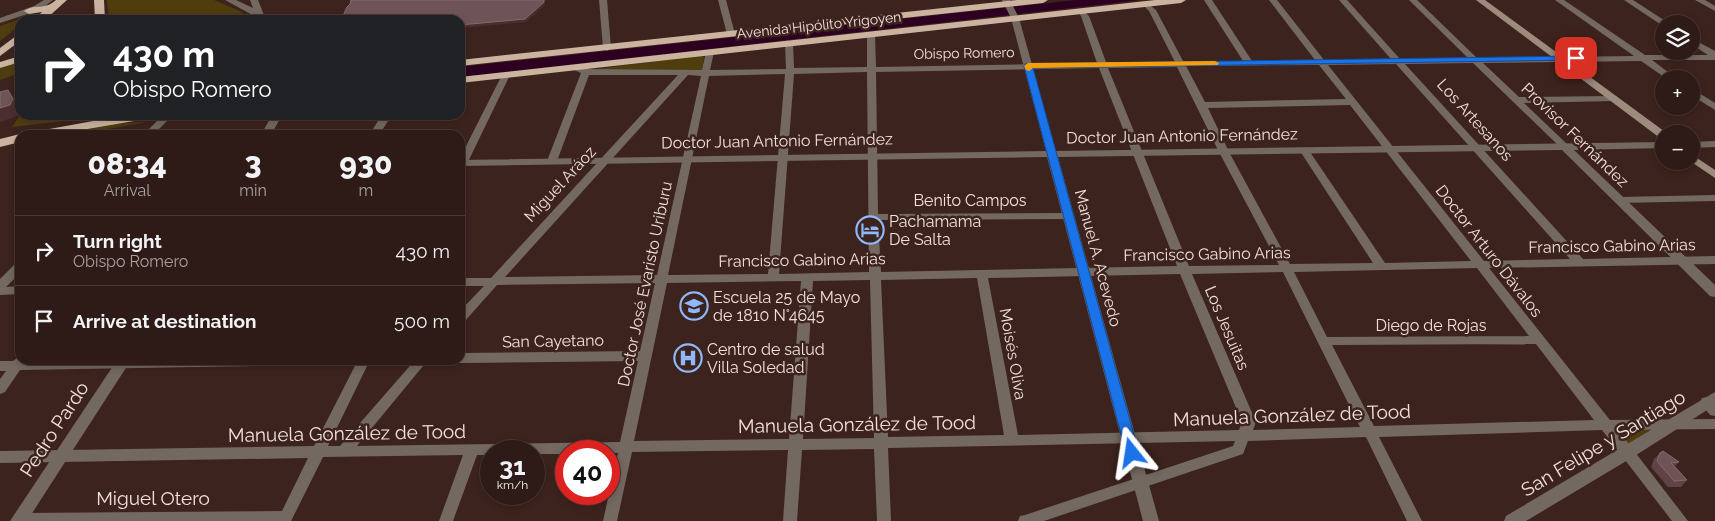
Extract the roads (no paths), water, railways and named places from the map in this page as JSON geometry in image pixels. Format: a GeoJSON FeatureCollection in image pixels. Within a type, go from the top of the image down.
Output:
{"type":"FeatureCollection","features":[{"type":"Feature","properties":{"kind":"highway"},"geometry":{"type":"LineString","coordinates":[[44,15],[62,0]]}},
{"type":"Feature","properties":{"kind":"highway"},"geometry":{"type":"LineString","coordinates":[[99,0],[100,15]]}},
{"type":"Feature","properties":{"kind":"highway","name":"Avenida Hipólito Yrigoyen"},"geometry":{"type":"LineString","coordinates":[[465,62],[731,34],[1009,1],[1043,0]]}},
{"type":"Feature","properties":{"kind":"highway","name":"Avenida Hipólito Yrigoyen"},"geometry":{"type":"LineString","coordinates":[[465,79],[1181,0]]}},
{"type":"Feature","properties":{"kind":"highway"},"geometry":{"type":"LineString","coordinates":[[29,11],[44,9],[48,12]]}},
{"type":"Feature","properties":{"kind":"highway"},"geometry":{"type":"LineString","coordinates":[[0,53],[15,40]]}},
{"type":"Feature","properties":{"kind":"highway"},"geometry":{"type":"LineString","coordinates":[[0,64],[15,60]]}},
{"type":"Feature","properties":{"kind":"highway"},"geometry":{"type":"LineString","coordinates":[[59,130],[114,120]]}},
{"type":"Feature","properties":{"kind":"highway"},"geometry":{"type":"LineString","coordinates":[[0,143],[15,139]]}},
{"type":"Feature","properties":{"kind":"main road"},"geometry":{"type":"LineString","coordinates":[[1480,0],[1655,129]]}},
{"type":"Feature","properties":{"kind":"main road"},"geometry":{"type":"LineString","coordinates":[[1700,164],[1715,175]]}},
{"type":"Feature","properties":{"kind":"street"},"geometry":{"type":"LineString","coordinates":[[16,15],[29,11],[49,0]]}},
{"type":"Feature","properties":{"kind":"street"},"geometry":{"type":"LineString","coordinates":[[229,0],[256,15]]}},
{"type":"Feature","properties":{"kind":"street"},"geometry":{"type":"LineString","coordinates":[[254,0],[260,15]]}},
{"type":"Feature","properties":{"kind":"street"},"geometry":{"type":"LineString","coordinates":[[603,0],[607,48]]}},
{"type":"Feature","properties":{"kind":"street"},"geometry":{"type":"LineString","coordinates":[[722,0],[731,34]]}},
{"type":"Feature","properties":{"kind":"street"},"geometry":{"type":"LineString","coordinates":[[1208,0],[1249,63]]}},
{"type":"Feature","properties":{"kind":"street","name":"Doctor Arturo Dávalos"},"geometry":{"type":"LineString","coordinates":[[1273,0],[1681,521]]}},
{"type":"Feature","properties":{"kind":"street","name":"Los Artesanos"},"geometry":{"type":"LineString","coordinates":[[1343,0],[1580,263]]}},
{"type":"Feature","properties":{"kind":"street","name":"Provisor Fernández"},"geometry":{"type":"LineString","coordinates":[[1413,0],[1715,294]]}},
{"type":"Feature","properties":{"kind":"street"},"geometry":{"type":"LineString","coordinates":[[1559,0],[1660,70]]}},
{"type":"Feature","properties":{"kind":"street"},"geometry":{"type":"LineString","coordinates":[[1628,0],[1655,17]]}},
{"type":"Feature","properties":{"kind":"street"},"geometry":{"type":"LineString","coordinates":[[1699,0],[1715,9]]}},
{"type":"Feature","properties":{"kind":"street","name":"Manuel A. Acevedo"},"geometry":{"type":"LineString","coordinates":[[1009,1],[1151,521]]}},
{"type":"Feature","properties":{"kind":"street"},"geometry":{"type":"LineString","coordinates":[[1146,4],[1152,10],[1181,64],[1224,152],[1287,269],[1415,521]]}},
{"type":"Feature","properties":{"kind":"street","name":"Los Jesuitas"},"geometry":{"type":"LineString","coordinates":[[1081,11],[1085,16],[1137,152],[1249,422],[1245,435]]}},
{"type":"Feature","properties":{"kind":"street"},"geometry":{"type":"LineString","coordinates":[[0,20],[15,15]]}},
{"type":"Feature","properties":{"kind":"street"},"geometry":{"type":"LineString","coordinates":[[871,34],[873,217],[884,521]]}},
{"type":"Feature","properties":{"kind":"street"},"geometry":{"type":"LineString","coordinates":[[773,277],[790,70],[789,43]]}},
{"type":"Feature","properties":{"kind":"street"},"geometry":{"type":"LineString","coordinates":[[1700,46],[1715,56]]}},
{"type":"Feature","properties":{"kind":"street","name":"Doctor José Evaristo Uriburu"},"geometry":{"type":"LineString","coordinates":[[610,521],[710,52]]}},
{"type":"Feature","properties":{"kind":"street","name":"Obispo Romero"},"geometry":{"type":"LineString","coordinates":[[575,67],[586,72],[685,73],[1102,64],[1715,56]]}},
{"type":"Feature","properties":{"kind":"street"},"geometry":{"type":"LineString","coordinates":[[552,161],[586,72]]}},
{"type":"Feature","properties":{"kind":"street","name":"Miguel Aráoz"},"geometry":{"type":"LineString","coordinates":[[465,313],[685,73]]}},
{"type":"Feature","properties":{"kind":"street"},"geometry":{"type":"LineString","coordinates":[[465,156],[506,75]]}},
{"type":"Feature","properties":{"kind":"street"},"geometry":{"type":"LineString","coordinates":[[1700,97],[1715,107]]}},
{"type":"Feature","properties":{"kind":"street"},"geometry":{"type":"LineString","coordinates":[[1515,100],[1613,98]]}},
{"type":"Feature","properties":{"kind":"street"},"geometry":{"type":"LineString","coordinates":[[1202,105],[1352,102]]}},
{"type":"Feature","properties":{"kind":"street"},"geometry":{"type":"LineString","coordinates":[[153,130],[163,120]]}},
{"type":"Feature","properties":{"kind":"street"},"geometry":{"type":"LineString","coordinates":[[1700,145],[1715,144]]}},
{"type":"Feature","properties":{"kind":"street","name":"Doctor Juan Antonio Fernández"},"geometry":{"type":"LineString","coordinates":[[465,164],[606,160],[1655,145]]}},
{"type":"Feature","properties":{"kind":"street"},"geometry":{"type":"LineString","coordinates":[[1305,151],[1382,267]]}},
{"type":"Feature","properties":{"kind":"street"},"geometry":{"type":"LineString","coordinates":[[1620,200],[1715,198]]}},
{"type":"Feature","properties":{"kind":"street","name":"Benito Campos"},"geometry":{"type":"LineString","coordinates":[[873,217],[1068,216]]}},
{"type":"Feature","properties":{"kind":"street","name":"Francisco Gabino Arias"},"geometry":{"type":"LineString","coordinates":[[465,282],[1287,269],[1715,260]]}},
{"type":"Feature","properties":{"kind":"street"},"geometry":{"type":"LineString","coordinates":[[0,286],[15,271]]}},
{"type":"Feature","properties":{"kind":"street","name":"Moisés Oliva"},"geometry":{"type":"LineString","coordinates":[[982,274],[1012,441]]}},
{"type":"Feature","properties":{"kind":"street"},"geometry":{"type":"LineString","coordinates":[[790,521],[806,277]]}},
{"type":"Feature","properties":{"kind":"street"},"geometry":{"type":"LineString","coordinates":[[0,291],[15,290]]}},
{"type":"Feature","properties":{"kind":"street","name":"Diego de Rojas"},"geometry":{"type":"LineString","coordinates":[[1324,341],[1539,340]]}},
{"type":"Feature","properties":{"kind":"street","name":"San Cayetano"},"geometry":{"type":"LineString","coordinates":[[465,358],[646,356]]}},
{"type":"Feature","properties":{"kind":"street"},"geometry":{"type":"LineString","coordinates":[[0,366],[15,364]]}},
{"type":"Feature","properties":{"kind":"street"},"geometry":{"type":"LineString","coordinates":[[0,388],[17,365]]}},
{"type":"Feature","properties":{"kind":"street","name":"Pedro Pardo"},"geometry":{"type":"LineString","coordinates":[[19,520],[120,365]]}},
{"type":"Feature","properties":{"kind":"street"},"geometry":{"type":"LineString","coordinates":[[284,520],[362,365]]}},
{"type":"Feature","properties":{"kind":"street"},"geometry":{"type":"LineString","coordinates":[[343,452],[418,365]]}},
{"type":"Feature","properties":{"kind":"street","name":"San Felipe y Santiago"},"geometry":{"type":"LineString","coordinates":[[1512,521],[1674,424],[1712,404]]}},
{"type":"Feature","properties":{"kind":"street","name":"Manuela González de Tood"},"geometry":{"type":"LineString","coordinates":[[0,457],[471,451],[796,443],[1128,439],[1606,425],[1715,424]]}},
{"type":"Feature","properties":{"kind":"street"},"geometry":{"type":"LineString","coordinates":[[1025,521],[1140,481],[1238,450],[1245,435]]}},
{"type":"Feature","properties":{"kind":"street"},"geometry":{"type":"LineString","coordinates":[[446,521],[471,451]]}},
{"type":"Feature","properties":{"kind":"street","name":"Miguel Otero"},"geometry":{"type":"LineString","coordinates":[[19,520],[284,520]]}},
{"type":"Feature","properties":{"kind":"place","name":"Pachamama De Salta"},"geometry":{"type":"Point","coordinates":[870,230]}},
{"type":"Feature","properties":{"kind":"place","name":"Escuela 25 de Mayo de 1810 N°4645"},"geometry":{"type":"Point","coordinates":[694,306]}},
{"type":"Feature","properties":{"kind":"place","name":"Centro de salud Villa Soledad"},"geometry":{"type":"Point","coordinates":[688,358]}}]}
